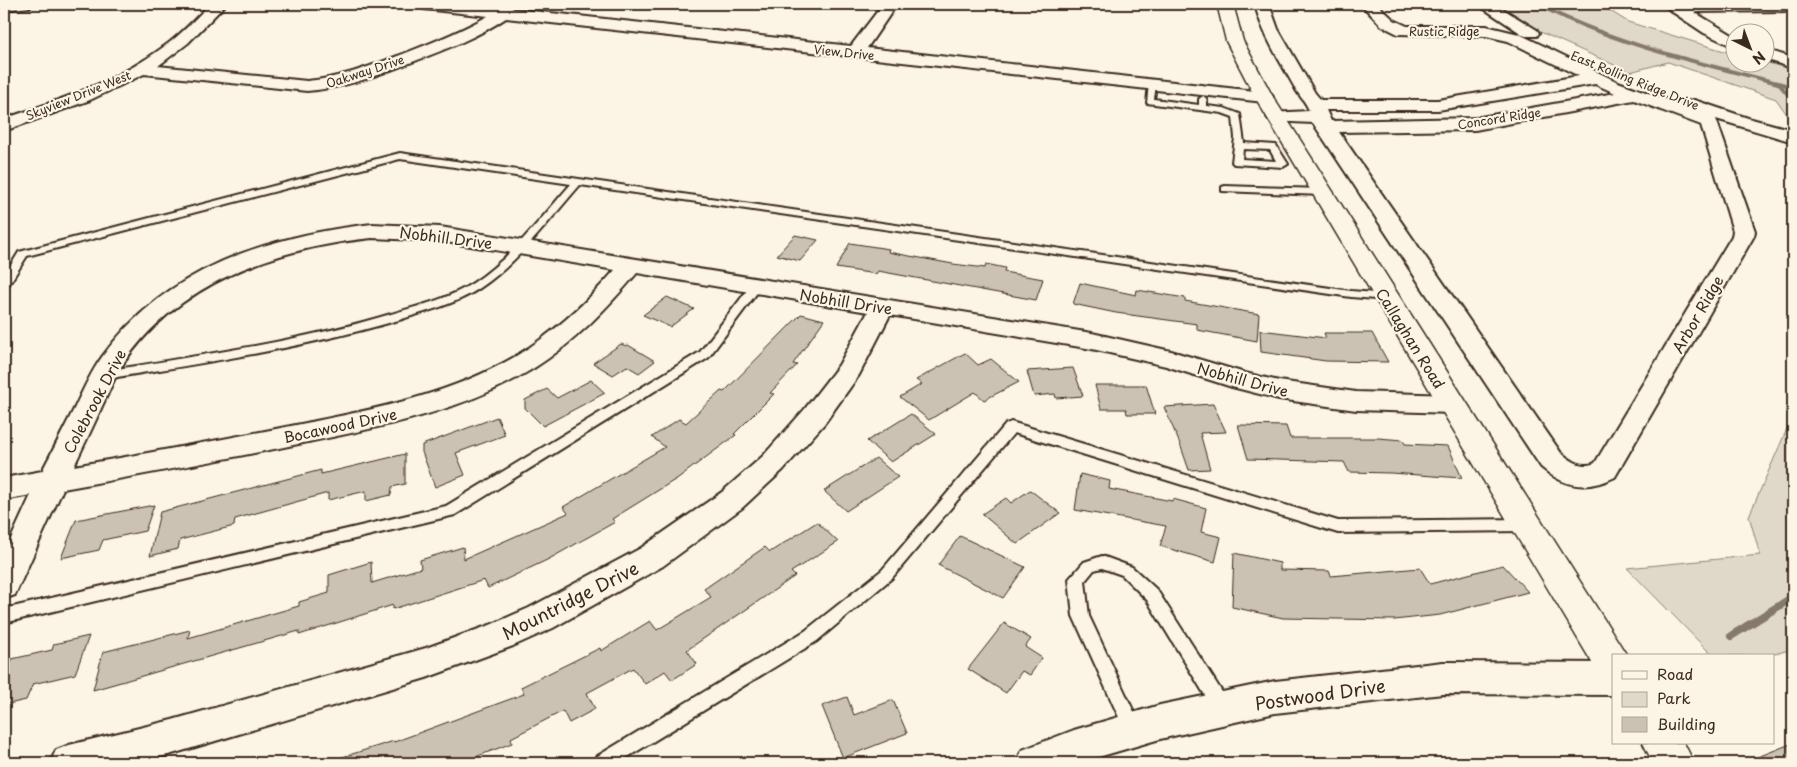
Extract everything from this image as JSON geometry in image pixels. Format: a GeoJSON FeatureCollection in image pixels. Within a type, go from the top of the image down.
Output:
{"type":"FeatureCollection","features":[{"type":"Feature","properties":{"kind":"main road","name":"Callaghan Road"},"geometry":{"type":"LineString","coordinates":[[1225,4],[1233,40],[1270,107],[1612,663]]}},
{"type":"Feature","properties":{"kind":"main road"},"geometry":{"type":"LineString","coordinates":[[1663,744],[1674,763]]}},
{"type":"Feature","properties":{"kind":"street"},"geometry":{"type":"LineString","coordinates":[[4,5],[25,4]]}},
{"type":"Feature","properties":{"kind":"street","name":"Skyview Drive West"},"geometry":{"type":"LineString","coordinates":[[4,125],[109,85],[142,69],[170,50],[218,4]]}},
{"type":"Feature","properties":{"kind":"street","name":"View Drive"},"geometry":{"type":"LineString","coordinates":[[424,4],[1152,85],[1270,107]]}},
{"type":"Feature","properties":{"kind":"street","name":"Oakway Drive"},"geometry":{"type":"LineString","coordinates":[[142,69],[307,86],[325,85],[375,71],[445,44],[502,14],[516,4]]}},
{"type":"Feature","properties":{"kind":"street"},"geometry":{"type":"LineString","coordinates":[[855,53],[890,4]]}},
{"type":"Feature","properties":{"kind":"street"},"geometry":{"type":"LineString","coordinates":[[1262,4],[1270,29],[1320,117]]}},
{"type":"Feature","properties":{"kind":"street","name":"Rustic Ridge"},"geometry":{"type":"LineString","coordinates":[[1369,4],[1388,23],[1404,31],[1486,30],[1499,33]]}},
{"type":"Feature","properties":{"kind":"street","name":"East Rolling Ridge Drive"},"geometry":{"type":"LineString","coordinates":[[1485,4],[1546,42],[1633,89],[1709,122]]}},
{"type":"Feature","properties":{"kind":"street"},"geometry":{"type":"LineString","coordinates":[[1674,6],[1793,7]]}},
{"type":"Feature","properties":{"kind":"street"},"geometry":{"type":"LineString","coordinates":[[1674,6],[1724,37]]}},
{"type":"Feature","properties":{"kind":"street","name":"East Rolling Ridge Drive"},"geometry":{"type":"LineString","coordinates":[[1499,33],[1513,37],[1594,79],[1612,86],[1633,89],[1793,136]]}},
{"type":"Feature","properties":{"kind":"street"},"geometry":{"type":"LineString","coordinates":[[1774,57],[1793,63]]}},
{"type":"Feature","properties":{"kind":"street","name":"Concord Ridge"},"geometry":{"type":"LineString","coordinates":[[1320,117],[1391,106],[1438,105],[1594,79]]}},
{"type":"Feature","properties":{"kind":"street","name":"Concord Ridge"},"geometry":{"type":"LineString","coordinates":[[1270,107],[1320,117],[1406,126],[1475,124],[1561,108],[1633,89]]}},
{"type":"Feature","properties":{"kind":"street","name":"Concord Ridge"},"geometry":{"type":"LineString","coordinates":[[1528,91],[1561,108]]}},
{"type":"Feature","properties":{"kind":"street"},"geometry":{"type":"LineString","coordinates":[[1391,106],[1406,126]]}},
{"type":"Feature","properties":{"kind":"street","name":"Arbor Ridge"},"geometry":{"type":"LineString","coordinates":[[1320,117],[1551,460],[1560,468],[1578,477],[1588,477],[1605,470],[1743,236],[1744,231],[1709,122]]}},
{"type":"Feature","properties":{"kind":"street","name":"Nobhill Drive"},"geometry":{"type":"LineString","coordinates":[[239,263],[297,243],[335,235],[372,231],[412,231],[632,265],[1131,349],[1241,381],[1287,392],[1356,401],[1452,404]]}},
{"type":"Feature","properties":{"kind":"street","name":"Colebrook Drive"},"geometry":{"type":"LineString","coordinates":[[4,586],[104,375],[127,339],[152,314],[180,293],[239,263]]}},
{"type":"Feature","properties":{"kind":"street","name":"Bocawood Drive"},"geometry":{"type":"LineString","coordinates":[[4,489],[175,459],[358,422],[404,411],[460,394],[500,376],[542,352],[566,334],[598,304],[632,265]]}},
{"type":"Feature","properties":{"kind":"street","name":"Mountridge Drive"},"geometry":{"type":"LineString","coordinates":[[69,763],[172,737],[426,663],[501,636],[541,618],[652,557],[732,500],[773,464],[814,417],[850,369],[882,307]]}},
{"type":"Feature","properties":{"kind":"street","name":"Postwood Drive"},"geometry":{"type":"LineString","coordinates":[[1035,763],[1074,747],[1160,722],[1275,697],[1443,678],[1612,679]]}},
{"type":"Feature","properties":{"kind":"lane"},"geometry":{"type":"LineString","coordinates":[[1152,85],[1150,101],[1203,103],[1236,116],[1240,138],[1236,162],[1283,164],[1273,147],[1239,146]]}},
{"type":"Feature","properties":{"kind":"lane"},"geometry":{"type":"LineString","coordinates":[[4,284],[23,254],[400,156],[1387,298]]}},
{"type":"Feature","properties":{"kind":"lane"},"geometry":{"type":"LineString","coordinates":[[104,375],[259,350],[372,325],[432,306],[477,286],[519,247],[578,182]]}},
{"type":"Feature","properties":{"kind":"lane"},"geometry":{"type":"LineString","coordinates":[[1225,188],[1322,192]]}},
{"type":"Feature","properties":{"kind":"lane"},"geometry":{"type":"LineString","coordinates":[[4,616],[450,511],[704,354],[756,286]]}},
{"type":"Feature","properties":{"kind":"lane"},"geometry":{"type":"LineString","coordinates":[[602,763],[811,636],[887,574],[1011,427],[1338,527],[1527,526]]}},
{"type":"Feature","properties":{"kind":"lane"},"geometry":{"type":"LineString","coordinates":[[1133,730],[1081,616],[1077,579],[1089,566],[1102,562],[1127,571],[1152,595],[1222,709]]}},
{"type":"Feature","properties":{"kind":"green space"},"geometry":{"type":"Polygon","coordinates":[[[1497,4],[1599,4],[1628,22],[1724,51],[1724,72],[1774,72],[1774,65],[1793,70],[1793,123],[1776,99],[1668,62],[1630,72],[1527,26],[1497,4]]]}},
{"type":"Feature","properties":{"kind":"green space"},"geometry":{"type":"Polygon","coordinates":[[[1793,415],[1793,649],[1774,654],[1711,654],[1627,568],[1760,555],[1749,516],[1793,415]]]}},
{"type":"Feature","properties":{"kind":"building"},"geometry":{"type":"Polygon","coordinates":[[[795,235],[818,240],[800,261],[777,255],[795,235]]]}},
{"type":"Feature","properties":{"kind":"building"},"geometry":{"type":"Polygon","coordinates":[[[850,243],[889,249],[888,252],[953,264],[985,268],[986,264],[1005,268],[1004,272],[1043,279],[1036,300],[878,271],[876,274],[836,268],[850,243]]]}},
{"type":"Feature","properties":{"kind":"building"},"geometry":{"type":"Polygon","coordinates":[[[1080,283],[1136,295],[1137,290],[1185,298],[1185,301],[1259,314],[1257,341],[1197,330],[1197,324],[1116,313],[1073,304],[1080,283]]]}},
{"type":"Feature","properties":{"kind":"building"},"geometry":{"type":"Polygon","coordinates":[[[667,297],[694,309],[670,327],[643,315],[667,297]]]}},
{"type":"Feature","properties":{"kind":"building"},"geometry":{"type":"Polygon","coordinates":[[[801,314],[824,320],[793,364],[797,365],[770,393],[774,394],[734,434],[736,435],[678,478],[612,519],[615,522],[549,559],[488,588],[484,580],[393,609],[393,605],[299,635],[299,631],[93,690],[103,652],[190,630],[188,638],[299,606],[299,602],[329,593],[329,575],[371,562],[372,583],[421,568],[420,560],[463,547],[464,559],[568,513],[563,507],[665,447],[652,437],[679,419],[686,423],[721,391],[724,392],[801,314]]]}},
{"type":"Feature","properties":{"kind":"building"},"geometry":{"type":"Polygon","coordinates":[[[1260,330],[1326,338],[1324,333],[1372,333],[1388,362],[1326,361],[1261,352],[1260,330]]]}},
{"type":"Feature","properties":{"kind":"building"},"geometry":{"type":"Polygon","coordinates":[[[621,344],[628,345],[655,361],[639,373],[627,366],[613,375],[593,363],[621,344]]]}},
{"type":"Feature","properties":{"kind":"building"},"geometry":{"type":"Polygon","coordinates":[[[965,353],[978,365],[991,359],[1019,382],[984,400],[975,392],[929,420],[900,397],[922,384],[916,380],[965,353]]]}},
{"type":"Feature","properties":{"kind":"building"},"geometry":{"type":"Polygon","coordinates":[[[1073,368],[1083,396],[1056,398],[1055,394],[1034,396],[1027,371],[1073,368]]]}},
{"type":"Feature","properties":{"kind":"building"},"geometry":{"type":"Polygon","coordinates":[[[591,380],[605,393],[543,426],[525,408],[525,400],[547,389],[557,398],[591,380]]]}},
{"type":"Feature","properties":{"kind":"building"},"geometry":{"type":"Polygon","coordinates":[[[1095,385],[1146,385],[1155,414],[1127,414],[1126,409],[1101,409],[1095,385]]]}},
{"type":"Feature","properties":{"kind":"building"},"geometry":{"type":"Polygon","coordinates":[[[1213,404],[1226,432],[1200,433],[1210,469],[1189,470],[1164,407],[1213,404]]]}},
{"type":"Feature","properties":{"kind":"building"},"geometry":{"type":"Polygon","coordinates":[[[911,414],[936,434],[891,462],[867,441],[911,414]]]}},
{"type":"Feature","properties":{"kind":"building"},"geometry":{"type":"Polygon","coordinates":[[[497,417],[505,435],[456,453],[465,475],[435,487],[422,452],[422,445],[497,417]]]}},
{"type":"Feature","properties":{"kind":"building"},"geometry":{"type":"Polygon","coordinates":[[[1238,425],[1286,426],[1290,438],[1378,438],[1403,440],[1405,444],[1448,446],[1462,478],[1349,472],[1344,462],[1248,459],[1238,425]]]}},
{"type":"Feature","properties":{"kind":"building"},"geometry":{"type":"Polygon","coordinates":[[[405,454],[405,484],[392,487],[391,495],[366,501],[366,491],[328,500],[328,493],[235,519],[234,526],[180,540],[178,549],[150,556],[160,512],[321,470],[321,474],[405,454]]]}},
{"type":"Feature","properties":{"kind":"building"},"geometry":{"type":"Polygon","coordinates":[[[876,458],[898,477],[846,511],[824,491],[876,458]]]}},
{"type":"Feature","properties":{"kind":"building"},"geometry":{"type":"Polygon","coordinates":[[[1080,474],[1110,481],[1109,489],[1172,501],[1173,499],[1206,508],[1201,532],[1221,537],[1215,562],[1160,546],[1166,526],[1075,510],[1080,474]]]}},
{"type":"Feature","properties":{"kind":"building"},"geometry":{"type":"Polygon","coordinates":[[[1030,490],[1060,513],[1017,544],[982,514],[1006,498],[1011,503],[1030,490]]]}},
{"type":"Feature","properties":{"kind":"building"},"geometry":{"type":"Polygon","coordinates":[[[154,505],[145,531],[103,540],[99,550],[61,558],[76,520],[154,505]]]}},
{"type":"Feature","properties":{"kind":"building"},"geometry":{"type":"Polygon","coordinates":[[[817,522],[838,542],[791,572],[795,576],[687,650],[697,664],[672,680],[665,671],[645,684],[633,668],[587,693],[595,709],[569,723],[563,711],[511,738],[512,743],[478,756],[479,763],[336,763],[336,759],[394,742],[524,694],[521,687],[600,648],[601,651],[650,621],[657,630],[711,597],[704,589],[765,547],[770,552],[817,522]]]}},
{"type":"Feature","properties":{"kind":"building"},"geometry":{"type":"Polygon","coordinates":[[[960,536],[1025,567],[1003,598],[938,565],[960,536]]]}},
{"type":"Feature","properties":{"kind":"building"},"geometry":{"type":"Polygon","coordinates":[[[1234,553],[1280,563],[1280,570],[1329,571],[1331,576],[1420,568],[1430,584],[1503,565],[1528,592],[1440,615],[1394,620],[1283,618],[1232,607],[1234,553]]]}},
{"type":"Feature","properties":{"kind":"building"},"geometry":{"type":"Polygon","coordinates":[[[1004,623],[1031,639],[1025,647],[1042,658],[1030,675],[1022,671],[1006,693],[968,669],[1004,623]]]}},
{"type":"Feature","properties":{"kind":"building"},"geometry":{"type":"Polygon","coordinates":[[[89,636],[75,674],[33,684],[26,700],[4,705],[4,680],[12,659],[52,650],[54,644],[89,636]]]}},
{"type":"Feature","properties":{"kind":"building"},"geometry":{"type":"Polygon","coordinates":[[[847,697],[854,715],[893,700],[907,733],[843,758],[822,706],[847,697]]]}},
{"type":"Feature","properties":{"kind":"building"},"geometry":{"type":"Polygon","coordinates":[[[1793,743],[1793,763],[1745,763],[1745,762],[1793,743]]]}},
{"type":"Feature","properties":{"kind":"waterway"},"geometry":{"type":"LineString","coordinates":[[1537,4],[1567,19],[1630,43],[1793,87]]}},
{"type":"Feature","properties":{"kind":"waterway"},"geometry":{"type":"LineString","coordinates":[[1779,84],[1793,100]]}},
{"type":"Feature","properties":{"kind":"waterway"},"geometry":{"type":"LineString","coordinates":[[1731,636],[1793,597]]}}]}
